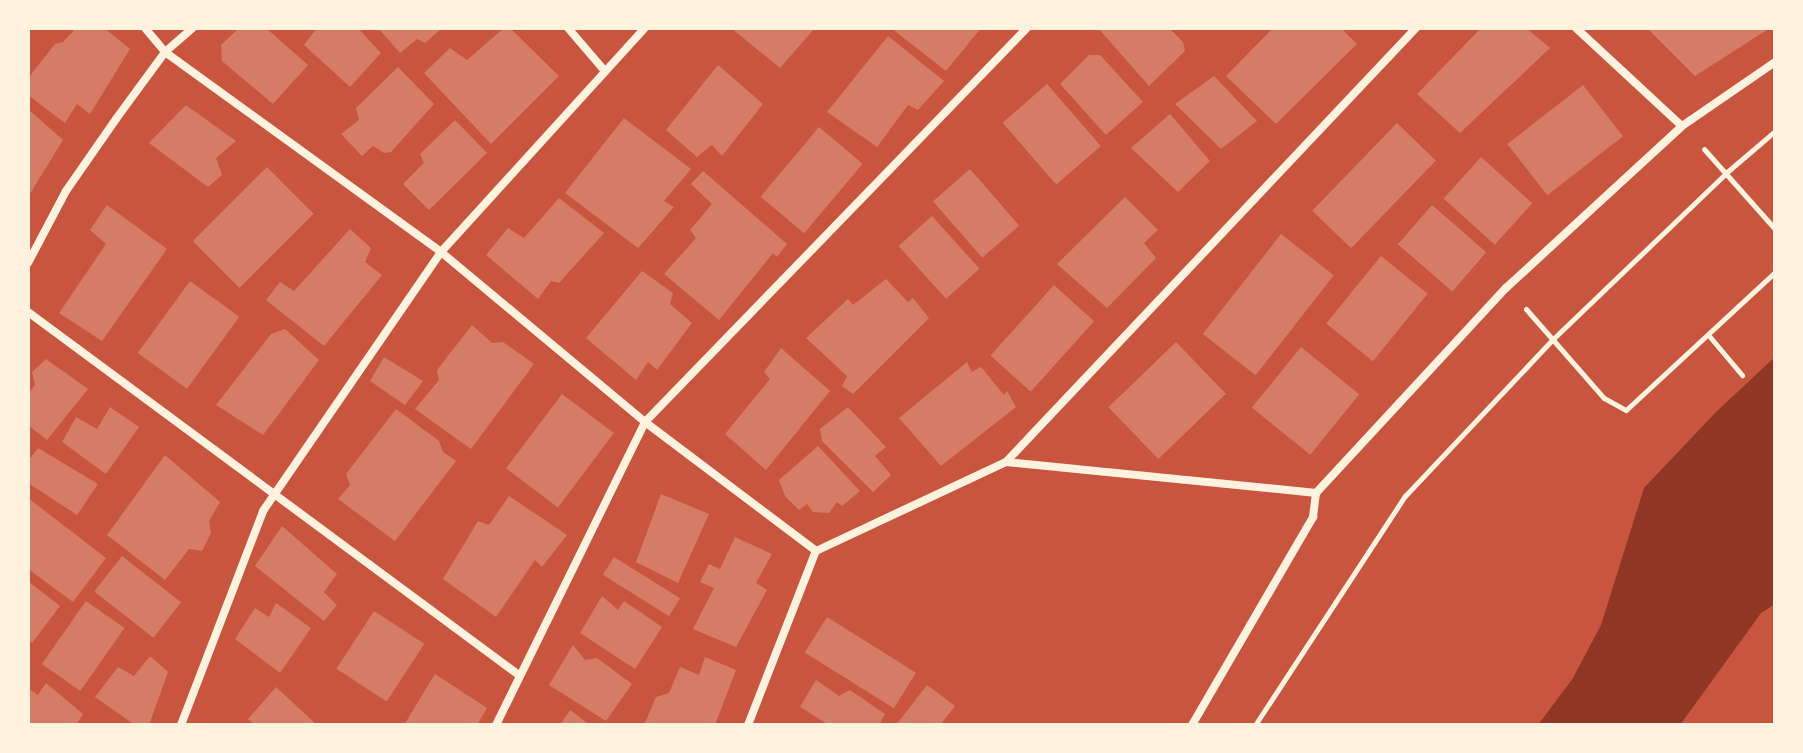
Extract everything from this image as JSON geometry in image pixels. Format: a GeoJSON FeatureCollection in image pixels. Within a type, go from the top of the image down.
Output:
{"type":"FeatureCollection","features":[{"type":"Feature","properties":{"kind":"street"},"geometry":{"type":"LineString","coordinates":[[145,28],[165,52],[441,252],[645,422],[816,551]]}},
{"type":"Feature","properties":{"kind":"street"},"geometry":{"type":"LineString","coordinates":[[28,263],[66,191],[165,52],[193,28]]}},
{"type":"Feature","properties":{"kind":"street"},"geometry":{"type":"LineString","coordinates":[[568,28],[604,70]]}},
{"type":"Feature","properties":{"kind":"street"},"geometry":{"type":"LineString","coordinates":[[181,725],[263,511],[441,252],[645,28]]}},
{"type":"Feature","properties":{"kind":"street"},"geometry":{"type":"LineString","coordinates":[[496,725],[645,422],[1027,28]]}},
{"type":"Feature","properties":{"kind":"street"},"geometry":{"type":"LineString","coordinates":[[748,725],[816,551],[1006,462],[1416,28]]}},
{"type":"Feature","properties":{"kind":"street"},"geometry":{"type":"LineString","coordinates":[[1576,28],[1682,126]]}},
{"type":"Feature","properties":{"kind":"street"},"geometry":{"type":"LineString","coordinates":[[1192,725],[1313,517],[1316,493],[1506,288],[1682,126],[1775,62]]}},
{"type":"Feature","properties":{"kind":"street"},"geometry":{"type":"LineString","coordinates":[[28,312],[519,675]]}},
{"type":"Feature","properties":{"kind":"street"},"geometry":{"type":"LineString","coordinates":[[1006,462],[1316,493]]}},
{"type":"Feature","properties":{"kind":"path"},"geometry":{"type":"LineString","coordinates":[[1255,725],[1405,496],[1553,339],[1727,172],[1775,131]]}},
{"type":"Feature","properties":{"kind":"path"},"geometry":{"type":"LineString","coordinates":[[1727,172],[1775,229]]}},
{"type":"Feature","properties":{"kind":"path"},"geometry":{"type":"LineString","coordinates":[[1553,339],[1604,398],[1626,410],[1710,337],[1775,272]]}},
{"type":"Feature","properties":{"kind":"path"},"geometry":{"type":"LineString","coordinates":[[1710,337],[1742,375]]}},
{"type":"Feature","properties":{"kind":"shaded area"},"geometry":{"type":"Polygon","coordinates":[[[1775,357],[1775,604],[1761,613],[1680,725],[1538,725],[1573,678],[1601,625],[1644,488],[1716,412],[1775,357]]]}},
{"type":"Feature","properties":{"kind":"building"},"geometry":{"type":"Polygon","coordinates":[[[76,28],[104,28],[130,49],[90,114],[77,104],[65,123],[28,95],[28,78],[55,44],[63,42],[76,28]]]}},
{"type":"Feature","properties":{"kind":"building"},"geometry":{"type":"Polygon","coordinates":[[[239,28],[266,28],[308,65],[273,104],[222,61],[221,45],[239,28]]]}},
{"type":"Feature","properties":{"kind":"building"},"geometry":{"type":"Polygon","coordinates":[[[317,28],[358,28],[381,53],[350,87],[304,45],[317,28]]]}},
{"type":"Feature","properties":{"kind":"building"},"geometry":{"type":"Polygon","coordinates":[[[378,28],[442,28],[425,43],[417,39],[400,53],[378,28]]]}},
{"type":"Feature","properties":{"kind":"building"},"geometry":{"type":"Polygon","coordinates":[[[504,28],[510,28],[559,76],[491,144],[424,73],[450,48],[467,60],[504,28]]]}},
{"type":"Feature","properties":{"kind":"building"},"geometry":{"type":"Polygon","coordinates":[[[731,28],[815,28],[780,68],[731,28]]]}},
{"type":"Feature","properties":{"kind":"building"},"geometry":{"type":"Polygon","coordinates":[[[891,28],[981,28],[946,71],[891,28]]]}},
{"type":"Feature","properties":{"kind":"building"},"geometry":{"type":"Polygon","coordinates":[[[1098,28],[1169,28],[1183,42],[1185,51],[1149,86],[1098,28]]]}},
{"type":"Feature","properties":{"kind":"building"},"geometry":{"type":"Polygon","coordinates":[[[1273,28],[1341,28],[1357,44],[1276,124],[1226,76],[1273,28]]]}},
{"type":"Feature","properties":{"kind":"building"},"geometry":{"type":"Polygon","coordinates":[[[1481,28],[1526,28],[1550,48],[1460,133],[1417,94],[1481,28]]]}},
{"type":"Feature","properties":{"kind":"building"},"geometry":{"type":"Polygon","coordinates":[[[1647,28],[1770,28],[1695,76],[1647,28]]]}},
{"type":"Feature","properties":{"kind":"building"},"geometry":{"type":"Polygon","coordinates":[[[888,36],[944,81],[918,110],[908,105],[877,147],[827,112],[888,36]]]}},
{"type":"Feature","properties":{"kind":"building"},"geometry":{"type":"Polygon","coordinates":[[[1089,55],[1100,55],[1143,102],[1106,135],[1060,84],[1089,55]]]}},
{"type":"Feature","properties":{"kind":"building"},"geometry":{"type":"Polygon","coordinates":[[[718,65],[763,104],[722,156],[712,145],[697,157],[666,130],[718,65]]]}},
{"type":"Feature","properties":{"kind":"building"},"geometry":{"type":"Polygon","coordinates":[[[398,67],[434,104],[391,152],[384,153],[373,146],[362,156],[341,134],[359,120],[356,108],[398,67]]]}},
{"type":"Feature","properties":{"kind":"building"},"geometry":{"type":"Polygon","coordinates":[[[1214,76],[1257,121],[1221,149],[1175,104],[1214,76]]]}},
{"type":"Feature","properties":{"kind":"building"},"geometry":{"type":"Polygon","coordinates":[[[1047,84],[1101,146],[1056,185],[1002,123],[1047,84]]]}},
{"type":"Feature","properties":{"kind":"building"},"geometry":{"type":"Polygon","coordinates":[[[1583,85],[1623,136],[1547,195],[1507,144],[1583,85]]]}},
{"type":"Feature","properties":{"kind":"building"},"geometry":{"type":"Polygon","coordinates":[[[186,105],[236,141],[216,158],[222,175],[208,187],[149,143],[186,105]]]}},
{"type":"Feature","properties":{"kind":"building"},"geometry":{"type":"Polygon","coordinates":[[[28,109],[63,140],[28,197],[28,109]]]}},
{"type":"Feature","properties":{"kind":"building"},"geometry":{"type":"Polygon","coordinates":[[[1170,114],[1210,161],[1178,192],[1131,148],[1170,114]]]}},
{"type":"Feature","properties":{"kind":"building"},"geometry":{"type":"Polygon","coordinates":[[[624,118],[691,169],[664,201],[674,207],[638,248],[565,193],[624,118]]]}},
{"type":"Feature","properties":{"kind":"building"},"geometry":{"type":"Polygon","coordinates":[[[455,120],[487,153],[429,210],[403,184],[424,163],[420,154],[455,120]]]}},
{"type":"Feature","properties":{"kind":"building"},"geometry":{"type":"Polygon","coordinates":[[[1397,123],[1436,161],[1351,248],[1312,211],[1397,123]]]}},
{"type":"Feature","properties":{"kind":"building"},"geometry":{"type":"Polygon","coordinates":[[[819,127],[863,164],[804,233],[761,197],[819,127]]]}},
{"type":"Feature","properties":{"kind":"building"},"geometry":{"type":"Polygon","coordinates":[[[1481,157],[1532,203],[1495,245],[1444,199],[1481,157]]]}},
{"type":"Feature","properties":{"kind":"building"},"geometry":{"type":"Polygon","coordinates":[[[267,167],[314,214],[239,288],[193,241],[267,167]]]}},
{"type":"Feature","properties":{"kind":"building"},"geometry":{"type":"Polygon","coordinates":[[[970,169],[1019,226],[982,258],[933,201],[970,169]]]}},
{"type":"Feature","properties":{"kind":"building"},"geometry":{"type":"Polygon","coordinates":[[[703,171],[787,244],[777,257],[773,253],[719,320],[664,274],[696,238],[690,230],[712,204],[691,184],[703,171]]]}},
{"type":"Feature","properties":{"kind":"building"},"geometry":{"type":"Polygon","coordinates":[[[1125,197],[1158,230],[1144,243],[1156,258],[1107,308],[1057,264],[1125,197]]]}},
{"type":"Feature","properties":{"kind":"building"},"geometry":{"type":"Polygon","coordinates":[[[559,198],[604,233],[559,283],[551,281],[538,299],[486,255],[508,228],[524,238],[559,198]]]}},
{"type":"Feature","properties":{"kind":"building"},"geometry":{"type":"Polygon","coordinates":[[[107,205],[167,249],[102,341],[59,313],[106,244],[90,230],[107,205]]]}},
{"type":"Feature","properties":{"kind":"building"},"geometry":{"type":"Polygon","coordinates":[[[1432,205],[1486,252],[1452,291],[1398,244],[1432,205]]]}},
{"type":"Feature","properties":{"kind":"building"},"geometry":{"type":"Polygon","coordinates":[[[932,216],[980,269],[946,299],[899,246],[932,216]]]}},
{"type":"Feature","properties":{"kind":"building"},"geometry":{"type":"Polygon","coordinates":[[[350,229],[371,248],[365,262],[382,275],[324,346],[266,300],[280,282],[294,291],[350,229]]]}},
{"type":"Feature","properties":{"kind":"building"},"geometry":{"type":"Polygon","coordinates":[[[1281,234],[1334,275],[1256,375],[1203,334],[1281,234]]]}},
{"type":"Feature","properties":{"kind":"building"},"geometry":{"type":"Polygon","coordinates":[[[1381,256],[1428,294],[1373,361],[1326,324],[1381,256]]]}},
{"type":"Feature","properties":{"kind":"building"},"geometry":{"type":"Polygon","coordinates":[[[642,271],[673,293],[670,304],[692,323],[657,370],[648,362],[636,380],[586,338],[642,271]]]}},
{"type":"Feature","properties":{"kind":"building"},"geometry":{"type":"Polygon","coordinates":[[[886,279],[908,302],[913,298],[929,318],[853,394],[842,386],[847,376],[806,338],[848,299],[853,305],[886,279]]]}},
{"type":"Feature","properties":{"kind":"building"},"geometry":{"type":"Polygon","coordinates":[[[190,281],[239,317],[187,389],[138,353],[190,281]]]}},
{"type":"Feature","properties":{"kind":"building"},"geometry":{"type":"Polygon","coordinates":[[[1054,285],[1094,321],[1031,392],[990,356],[1054,285]]]}},
{"type":"Feature","properties":{"kind":"building"},"geometry":{"type":"Polygon","coordinates":[[[472,325],[492,343],[503,342],[534,364],[471,449],[415,409],[439,380],[437,370],[472,325]]]}},
{"type":"Feature","properties":{"kind":"building"},"geometry":{"type":"Polygon","coordinates":[[[285,329],[319,360],[263,435],[216,405],[271,334],[285,329]]]}},
{"type":"Feature","properties":{"kind":"building"},"geometry":{"type":"Polygon","coordinates":[[[1176,342],[1226,394],[1158,459],[1108,407],[1176,342]]]}},
{"type":"Feature","properties":{"kind":"building"},"geometry":{"type":"Polygon","coordinates":[[[1301,347],[1359,394],[1310,455],[1252,408],[1301,347]]]}},
{"type":"Feature","properties":{"kind":"building"},"geometry":{"type":"Polygon","coordinates":[[[781,348],[830,391],[766,470],[725,434],[770,379],[764,372],[781,348]]]}},
{"type":"Feature","properties":{"kind":"building"},"geometry":{"type":"Polygon","coordinates":[[[384,357],[423,381],[405,405],[370,381],[384,357]]]}},
{"type":"Feature","properties":{"kind":"building"},"geometry":{"type":"Polygon","coordinates":[[[46,359],[88,389],[47,440],[28,425],[28,394],[35,385],[32,372],[46,359]]]}},
{"type":"Feature","properties":{"kind":"building"},"geometry":{"type":"Polygon","coordinates":[[[967,362],[972,372],[981,367],[1004,395],[1007,391],[1016,407],[941,466],[899,418],[967,362]]]}},
{"type":"Feature","properties":{"kind":"building"},"geometry":{"type":"Polygon","coordinates":[[[562,394],[614,433],[558,507],[506,468],[562,394]]]}},
{"type":"Feature","properties":{"kind":"building"},"geometry":{"type":"Polygon","coordinates":[[[110,407],[139,427],[106,474],[62,442],[76,417],[97,429],[110,407]]]}},
{"type":"Feature","properties":{"kind":"building"},"geometry":{"type":"Polygon","coordinates":[[[848,407],[886,447],[875,456],[891,475],[873,492],[822,441],[820,429],[848,407]]]}},
{"type":"Feature","properties":{"kind":"building"},"geometry":{"type":"Polygon","coordinates":[[[396,409],[439,441],[443,452],[456,461],[395,541],[338,499],[350,485],[346,474],[396,409]]]}},
{"type":"Feature","properties":{"kind":"building"},"geometry":{"type":"Polygon","coordinates":[[[818,446],[860,491],[842,506],[837,502],[829,513],[813,512],[807,504],[799,510],[785,496],[779,480],[818,446]]]}},
{"type":"Feature","properties":{"kind":"building"},"geometry":{"type":"Polygon","coordinates":[[[38,448],[98,484],[77,515],[28,483],[28,461],[38,448]]]}},
{"type":"Feature","properties":{"kind":"building"},"geometry":{"type":"Polygon","coordinates":[[[165,455],[220,502],[209,521],[211,533],[202,551],[189,549],[165,580],[107,535],[165,455]]]}},
{"type":"Feature","properties":{"kind":"building"},"geometry":{"type":"Polygon","coordinates":[[[661,494],[709,514],[678,583],[636,562],[661,494]]]}},
{"type":"Feature","properties":{"kind":"building"},"geometry":{"type":"Polygon","coordinates":[[[509,496],[567,535],[542,567],[535,560],[496,617],[443,579],[478,521],[489,525],[509,496]]]}},
{"type":"Feature","properties":{"kind":"building"},"geometry":{"type":"Polygon","coordinates":[[[28,498],[106,558],[73,602],[28,569],[28,498]]]}},
{"type":"Feature","properties":{"kind":"building"},"geometry":{"type":"Polygon","coordinates":[[[282,526],[337,574],[324,592],[337,605],[324,621],[255,566],[282,526]]]}},
{"type":"Feature","properties":{"kind":"building"},"geometry":{"type":"Polygon","coordinates":[[[735,537],[772,554],[756,583],[767,590],[736,647],[693,629],[714,588],[700,582],[709,564],[720,569],[735,537]]]}},
{"type":"Feature","properties":{"kind":"building"},"geometry":{"type":"Polygon","coordinates":[[[122,556],[181,602],[153,638],[94,591],[122,556]]]}},
{"type":"Feature","properties":{"kind":"building"},"geometry":{"type":"Polygon","coordinates":[[[614,557],[680,598],[669,616],[603,575],[614,557]]]}},
{"type":"Feature","properties":{"kind":"building"},"geometry":{"type":"Polygon","coordinates":[[[28,581],[60,606],[32,643],[28,640],[28,581]]]}},
{"type":"Feature","properties":{"kind":"building"},"geometry":{"type":"Polygon","coordinates":[[[602,596],[618,610],[624,601],[662,627],[635,669],[580,633],[602,596]]]}},
{"type":"Feature","properties":{"kind":"building"},"geometry":{"type":"Polygon","coordinates":[[[86,601],[125,628],[80,691],[42,664],[86,601]]]}},
{"type":"Feature","properties":{"kind":"building"},"geometry":{"type":"Polygon","coordinates":[[[276,603],[311,628],[280,673],[235,639],[255,608],[269,617],[276,603]]]}},
{"type":"Feature","properties":{"kind":"building"},"geometry":{"type":"Polygon","coordinates":[[[374,611],[424,644],[387,702],[336,669],[374,611]]]}},
{"type":"Feature","properties":{"kind":"building"},"geometry":{"type":"Polygon","coordinates":[[[827,617],[916,673],[894,708],[805,653],[827,617]]]}},
{"type":"Feature","properties":{"kind":"building"},"geometry":{"type":"Polygon","coordinates":[[[573,645],[585,660],[597,658],[632,684],[606,721],[549,685],[573,645]]]}},
{"type":"Feature","properties":{"kind":"building"},"geometry":{"type":"Polygon","coordinates":[[[150,656],[168,672],[149,725],[135,725],[95,697],[118,667],[134,676],[150,656]]]}},
{"type":"Feature","properties":{"kind":"building"},"geometry":{"type":"Polygon","coordinates":[[[705,657],[736,670],[715,725],[644,725],[656,697],[669,693],[680,667],[699,675],[705,657]]]}},
{"type":"Feature","properties":{"kind":"building"},"geometry":{"type":"Polygon","coordinates":[[[435,674],[487,708],[477,725],[404,725],[435,674]]]}},
{"type":"Feature","properties":{"kind":"building"},"geometry":{"type":"Polygon","coordinates":[[[816,680],[839,696],[850,690],[885,714],[879,725],[829,725],[800,707],[816,680]]]}},
{"type":"Feature","properties":{"kind":"building"},"geometry":{"type":"Polygon","coordinates":[[[46,683],[83,714],[76,725],[28,725],[28,688],[38,695],[46,683]]]}},
{"type":"Feature","properties":{"kind":"building"},"geometry":{"type":"Polygon","coordinates":[[[927,685],[955,706],[940,725],[896,725],[927,685]]]}},
{"type":"Feature","properties":{"kind":"building"},"geometry":{"type":"Polygon","coordinates":[[[276,687],[317,725],[255,725],[248,719],[276,687]]]}},
{"type":"Feature","properties":{"kind":"building"},"geometry":{"type":"Polygon","coordinates":[[[570,710],[590,725],[560,725],[570,710]]]}}]}
